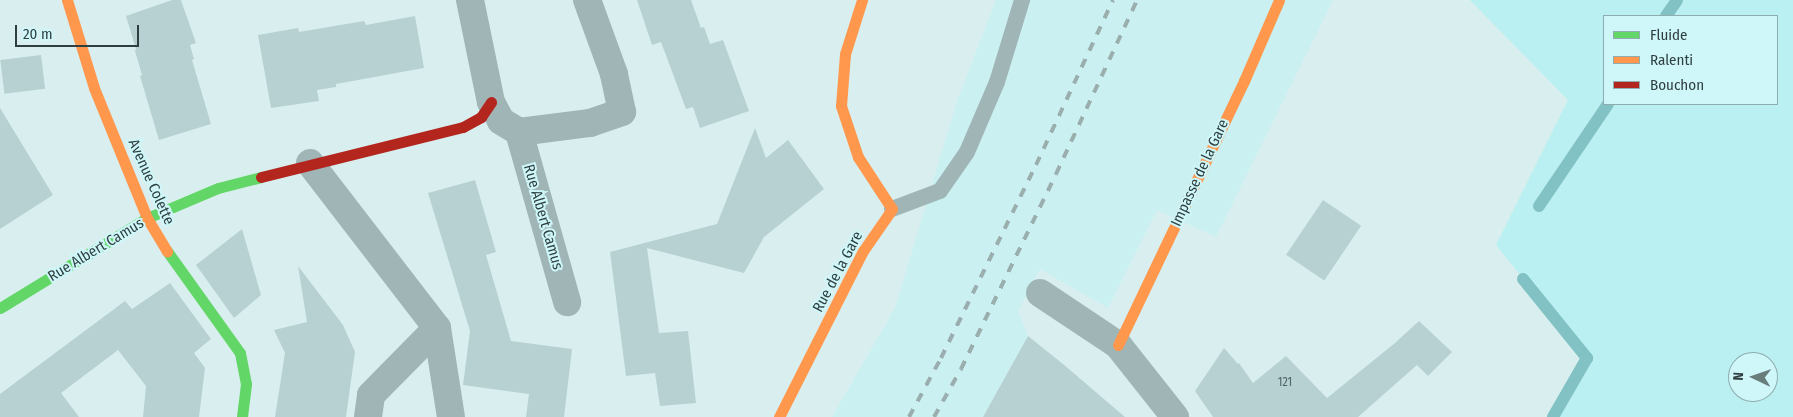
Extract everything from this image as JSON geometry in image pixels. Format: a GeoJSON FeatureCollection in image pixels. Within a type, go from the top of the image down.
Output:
{"type":"FeatureCollection","features":[{"type":"Feature","properties":{"kind":"street","name":"Avenue Colette"},"geometry":{"type":"LineString","coordinates":[[67,0],[94,88],[147,218],[168,253],[240,354],[246,384],[242,417]]}},
{"type":"Feature","properties":{"kind":"street"},"geometry":{"type":"LineString","coordinates":[[470,0],[490,102],[501,121],[518,132],[590,123],[622,112],[614,74],[588,0]]}},
{"type":"Feature","properties":{"kind":"street"},"geometry":{"type":"LineString","coordinates":[[862,0],[845,54],[841,106],[858,157],[892,209]]}},
{"type":"Feature","properties":{"kind":"street","name":"Impasse de la Gare"},"geometry":{"type":"LineString","coordinates":[[1118,345],[1244,81],[1279,0]]}},
{"type":"Feature","properties":{"kind":"street","name":"Rue Albert Camus"},"geometry":{"type":"LineString","coordinates":[[0,308],[147,218],[218,188],[463,127],[481,117],[490,102]]}},
{"type":"Feature","properties":{"kind":"street","name":"Rue Albert Camus"},"geometry":{"type":"LineString","coordinates":[[518,132],[567,302]]}},
{"type":"Feature","properties":{"kind":"street"},"geometry":{"type":"LineString","coordinates":[[310,164],[437,328],[451,417]]}},
{"type":"Feature","properties":{"kind":"street","name":"Rue de la Gare"},"geometry":{"type":"LineString","coordinates":[[779,417],[863,251],[892,209]]}},
{"type":"Feature","properties":{"kind":"street"},"geometry":{"type":"LineString","coordinates":[[1040,293],[1118,345],[1175,417]]}},
{"type":"Feature","properties":{"kind":"street"},"geometry":{"type":"LineString","coordinates":[[368,417],[371,396],[437,328]]}},
{"type":"Feature","properties":{"kind":"lane"},"geometry":{"type":"LineString","coordinates":[[892,209],[940,191],[967,152],[996,82],[1022,0]]}},
{"type":"Feature","properties":{"kind":"shaded area"},"geometry":{"type":"Polygon","coordinates":[[[996,0],[1333,0],[1216,237],[1157,210],[1108,308],[1040,269],[1018,311],[1028,336],[983,417],[832,417],[895,308],[957,101],[996,0]]]}},
{"type":"Feature","properties":{"kind":"shaded area"},"geometry":{"type":"Polygon","coordinates":[[[1470,0],[1793,0],[1793,417],[1553,417],[1587,358],[1496,245],[1568,100],[1470,0]]]}},
{"type":"Feature","properties":{"kind":"building"},"geometry":{"type":"Polygon","coordinates":[[[172,0],[181,0],[196,43],[190,45],[194,59],[192,60],[211,124],[159,140],[140,76],[142,75],[136,49],[126,16],[172,0]]]}},
{"type":"Feature","properties":{"kind":"building"},"geometry":{"type":"Polygon","coordinates":[[[637,0],[691,0],[701,28],[704,27],[710,44],[723,40],[749,111],[700,128],[693,107],[686,109],[661,42],[652,45],[637,0]]]}},
{"type":"Feature","properties":{"kind":"building"},"geometry":{"type":"Polygon","coordinates":[[[415,16],[424,68],[336,84],[336,87],[317,90],[319,101],[271,108],[258,35],[298,28],[299,32],[364,21],[366,25],[415,16]]]}},
{"type":"Feature","properties":{"kind":"building"},"geometry":{"type":"Polygon","coordinates":[[[41,55],[45,89],[4,94],[0,60],[41,55]]]}},
{"type":"Feature","properties":{"kind":"building"},"geometry":{"type":"Polygon","coordinates":[[[0,108],[53,195],[0,229],[0,108]]]}},
{"type":"Feature","properties":{"kind":"building"},"geometry":{"type":"Polygon","coordinates":[[[755,128],[766,158],[788,140],[824,189],[764,237],[744,273],[647,248],[659,333],[688,331],[696,403],[660,406],[655,373],[626,376],[610,252],[717,224],[755,128]]]}},
{"type":"Feature","properties":{"kind":"building"},"geometry":{"type":"Polygon","coordinates":[[[475,180],[496,252],[486,255],[511,341],[572,349],[564,417],[526,417],[529,394],[463,385],[470,331],[428,193],[475,180]]]}},
{"type":"Feature","properties":{"kind":"building"},"geometry":{"type":"Polygon","coordinates":[[[1323,200],[1361,226],[1324,280],[1286,255],[1323,200]]]}},
{"type":"Feature","properties":{"kind":"building"},"geometry":{"type":"Polygon","coordinates":[[[242,229],[261,295],[234,318],[196,265],[242,229]]]}},
{"type":"Feature","properties":{"kind":"building"},"geometry":{"type":"Polygon","coordinates":[[[298,266],[343,325],[355,352],[346,417],[275,417],[285,353],[274,330],[307,322],[298,266]]]}},
{"type":"Feature","properties":{"kind":"building"},"geometry":{"type":"Polygon","coordinates":[[[170,283],[211,339],[194,353],[205,368],[199,417],[143,417],[146,386],[118,350],[61,393],[79,417],[0,417],[0,394],[125,301],[132,309],[170,283]]]}},
{"type":"Feature","properties":{"kind":"building"},"geometry":{"type":"Polygon","coordinates":[[[1419,321],[1452,352],[1428,376],[1417,365],[1358,417],[1213,417],[1195,391],[1224,348],[1239,363],[1253,383],[1286,356],[1327,398],[1419,321]]]}},
{"type":"Feature","properties":{"kind":"building"},"geometry":{"type":"Polygon","coordinates":[[[1028,336],[1063,364],[1125,417],[983,417],[1028,336]]]}},
{"type":"Feature","properties":{"kind":"waterway"},"geometry":{"type":"LineString","coordinates":[[1667,15],[1677,0]]}},
{"type":"Feature","properties":{"kind":"waterway"},"geometry":{"type":"LineString","coordinates":[[1539,206],[1607,105]]}},
{"type":"Feature","properties":{"kind":"waterway"},"geometry":{"type":"LineString","coordinates":[[1523,279],[1587,358],[1553,417]]}},
{"type":"Feature","properties":{"kind":"railway"},"geometry":{"type":"LineString","coordinates":[[909,417],[941,358],[1036,165],[1113,0]]}},
{"type":"Feature","properties":{"kind":"railway"},"geometry":{"type":"LineString","coordinates":[[934,417],[961,369],[1056,174],[1137,0]]}},
{"type":"Feature","properties":{"kind":"traffic: fast"},"geometry":{"type":"LineString","coordinates":[[0,308],[147,218],[218,188],[261,177]]}},
{"type":"Feature","properties":{"kind":"traffic: fast"},"geometry":{"type":"LineString","coordinates":[[167,251],[240,353],[246,384],[242,417]]}},
{"type":"Feature","properties":{"kind":"traffic: slow"},"geometry":{"type":"LineString","coordinates":[[67,0],[94,88],[147,218],[167,251]]}},
{"type":"Feature","properties":{"kind":"traffic: slow"},"geometry":{"type":"LineString","coordinates":[[779,417],[863,251],[892,209],[858,157],[841,106],[845,54],[862,0]]}},
{"type":"Feature","properties":{"kind":"traffic: slow"},"geometry":{"type":"LineString","coordinates":[[1118,345],[1244,81],[1279,0]]}},
{"type":"Feature","properties":{"kind":"traffic: jam"},"geometry":{"type":"LineString","coordinates":[[261,177],[463,127],[481,117],[491,102]]}}]}
